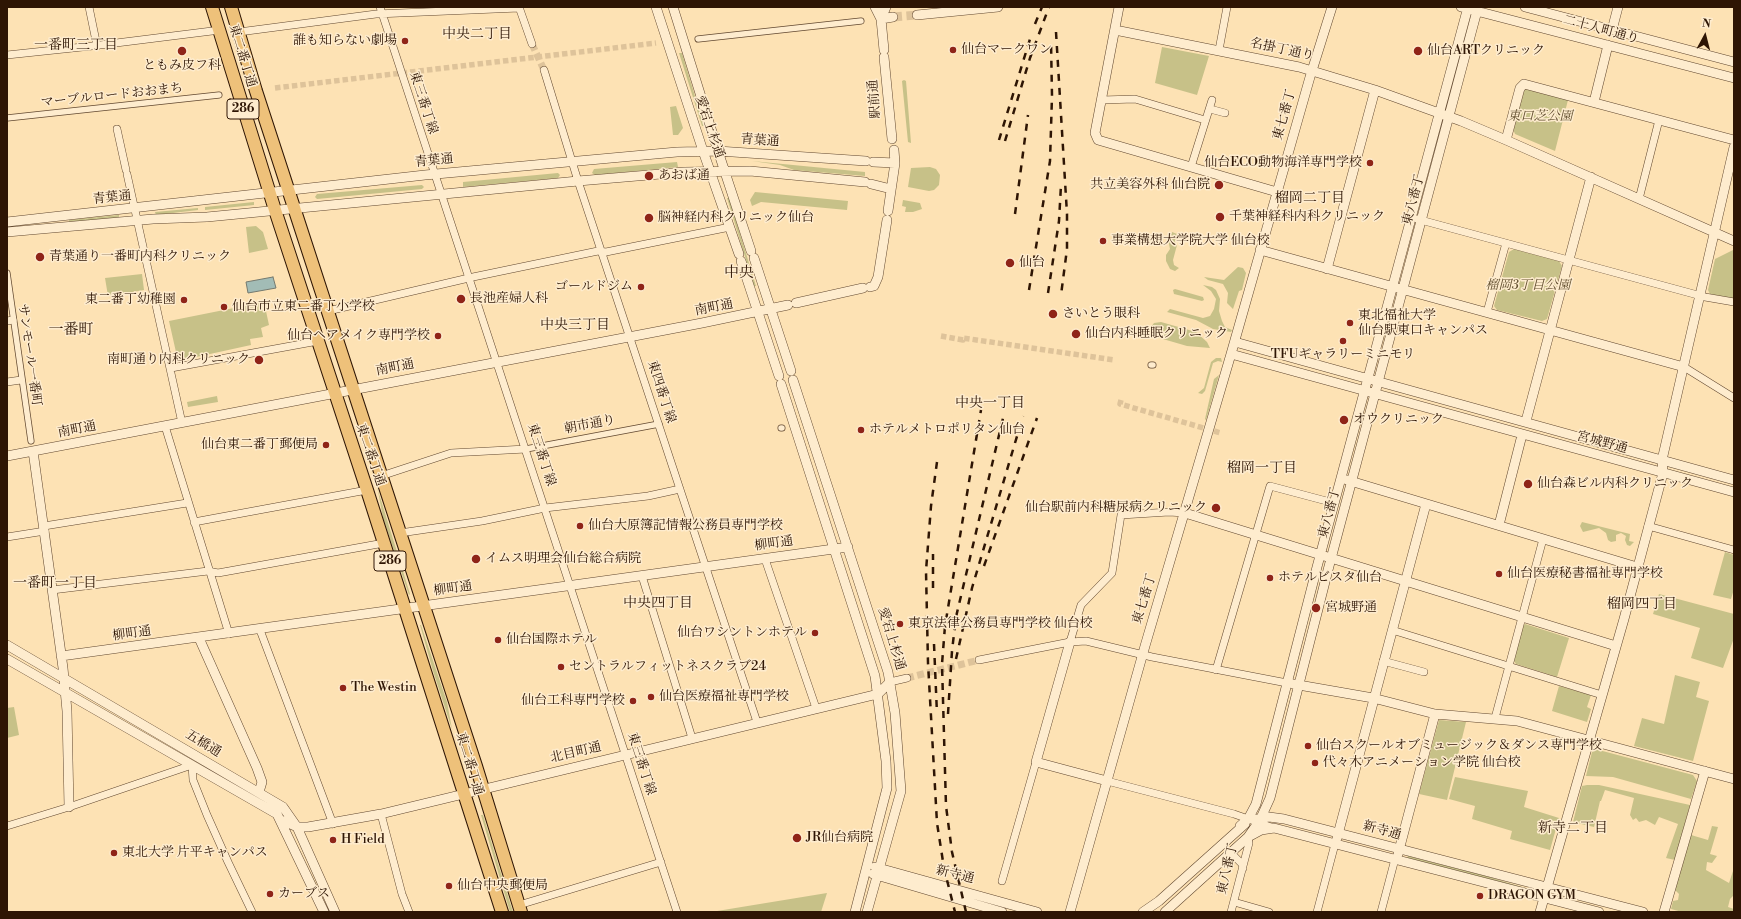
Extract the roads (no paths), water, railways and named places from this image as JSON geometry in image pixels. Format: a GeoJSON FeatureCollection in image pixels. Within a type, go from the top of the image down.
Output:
{"type":"FeatureCollection","features":[{"type":"Feature","properties":{"kind":"highway","name":"東二番丁通"},"geometry":{"type":"LineString","coordinates":[[212,7],[275,210],[334,394],[367,490],[502,912]]}},
{"type":"Feature","properties":{"kind":"highway","name":"東二番丁通"},"geometry":{"type":"LineString","coordinates":[[231,7],[288,190],[424,607],[520,909]]}},
{"type":"Feature","properties":{"kind":"street"},"geometry":{"type":"LineString","coordinates":[[89,7],[97,46]]}},
{"type":"Feature","properties":{"kind":"street","name":"東三番丁線"},"geometry":{"type":"LineString","coordinates":[[380,7],[677,912]]}},
{"type":"Feature","properties":{"kind":"street","name":"愛宕上杉通"},"geometry":{"type":"LineString","coordinates":[[656,7],[703,151],[740,257],[875,676],[886,761],[887,788],[855,912]]}},
{"type":"Feature","properties":{"kind":"street","name":"愛宕上杉通"},"geometry":{"type":"LineString","coordinates":[[673,7],[724,171],[888,672],[895,713],[901,791],[867,912]]}},
{"type":"Feature","properties":{"kind":"street","name":"駅前通"},"geometry":{"type":"LineString","coordinates":[[875,7],[881,19],[892,139]]}},
{"type":"Feature","properties":{"kind":"street","name":"駅前通"},"geometry":{"type":"LineString","coordinates":[[881,19],[886,7]]}},
{"type":"Feature","properties":{"kind":"street"},"geometry":{"type":"LineString","coordinates":[[917,15],[998,7]]}},
{"type":"Feature","properties":{"kind":"street"},"geometry":{"type":"LineString","coordinates":[[1119,7],[1095,133],[1098,140],[1277,192]]}},
{"type":"Feature","properties":{"kind":"street"},"geometry":{"type":"LineString","coordinates":[[1219,50],[1227,7]]}},
{"type":"Feature","properties":{"kind":"street","name":"東七番丁"},"geometry":{"type":"LineString","coordinates":[[1070,912],[1312,70],[1332,7]]}},
{"type":"Feature","properties":{"kind":"street","name":"二十人町通り"},"geometry":{"type":"LineString","coordinates":[[1525,7],[1734,62]]}},
{"type":"Feature","properties":{"kind":"street"},"geometry":{"type":"LineString","coordinates":[[1612,30],[1618,7]]}},
{"type":"Feature","properties":{"kind":"street"},"geometry":{"type":"LineString","coordinates":[[239,32],[382,14],[519,8],[532,44]]}},
{"type":"Feature","properties":{"kind":"street","name":"二十人町通り"},"geometry":{"type":"LineString","coordinates":[[1465,8],[1478,9],[1734,78]]}},
{"type":"Feature","properties":{"kind":"street","name":"東八番丁"},"geometry":{"type":"LineString","coordinates":[[1255,820],[1256,804],[1320,554],[1392,286],[1412,218],[1465,8]]}},
{"type":"Feature","properties":{"kind":"street","name":"東八番丁"},"geometry":{"type":"LineString","coordinates":[[1231,912],[1249,843],[1248,837],[1255,820],[1270,798],[1331,558],[1478,9]]}},
{"type":"Feature","properties":{"kind":"street"},"geometry":{"type":"LineString","coordinates":[[881,19],[893,18]]}},
{"type":"Feature","properties":{"kind":"street"},"geometry":{"type":"LineString","coordinates":[[698,39],[861,21]]}},
{"type":"Feature","properties":{"kind":"street"},"geometry":{"type":"LineString","coordinates":[[7,55],[97,46],[220,30]]}},
{"type":"Feature","properties":{"kind":"street","name":"名掛丁通り"},"geometry":{"type":"LineString","coordinates":[[1115,30],[1312,70],[1375,90],[1439,113],[1506,140],[1734,241]]}},
{"type":"Feature","properties":{"kind":"street"},"geometry":{"type":"LineString","coordinates":[[1594,102],[1608,45]]}},
{"type":"Feature","properties":{"kind":"street","name":"東四番丁線"},"geometry":{"type":"LineString","coordinates":[[544,70],[578,180],[603,251],[705,567],[757,722]]}},
{"type":"Feature","properties":{"kind":"street"},"geometry":{"type":"LineString","coordinates":[[1506,140],[1520,88],[1524,84],[1734,140]]}},
{"type":"Feature","properties":{"kind":"street"},"geometry":{"type":"LineString","coordinates":[[1328,268],[1375,90]]}},
{"type":"Feature","properties":{"kind":"street","name":"マーブルロードおおまち"},"geometry":{"type":"LineString","coordinates":[[7,118],[219,95]]}},
{"type":"Feature","properties":{"kind":"street"},"geometry":{"type":"LineString","coordinates":[[1102,100],[1135,99],[1205,120]]}},
{"type":"Feature","properties":{"kind":"street"},"geometry":{"type":"LineString","coordinates":[[1191,167],[1212,100]]}},
{"type":"Feature","properties":{"kind":"street"},"geometry":{"type":"LineString","coordinates":[[1210,108],[1225,113]]}},
{"type":"Feature","properties":{"kind":"street"},"geometry":{"type":"LineString","coordinates":[[1639,199],[1659,120]]}},
{"type":"Feature","properties":{"kind":"street"},"geometry":{"type":"LineString","coordinates":[[117,129],[182,422]]}},
{"type":"Feature","properties":{"kind":"street"},"geometry":{"type":"LineString","coordinates":[[1540,912],[1616,646],[1663,473],[1662,460],[1734,146]]}},
{"type":"Feature","properties":{"kind":"street","name":"青葉通"},"geometry":{"type":"LineString","coordinates":[[7,222],[434,174],[573,161],[718,150],[895,163]]}},
{"type":"Feature","properties":{"kind":"street"},"geometry":{"type":"LineString","coordinates":[[891,189],[895,163],[894,150]]}},
{"type":"Feature","properties":{"kind":"street","name":"青葉通"},"geometry":{"type":"LineString","coordinates":[[7,232],[138,220],[207,217],[578,180],[710,171],[750,171],[868,183],[891,189]]}},
{"type":"Feature","properties":{"kind":"street"},"geometry":{"type":"LineString","coordinates":[[1526,421],[1591,177]]}},
{"type":"Feature","properties":{"kind":"street","name":"南町通"},"geometry":{"type":"LineString","coordinates":[[7,456],[631,337],[758,312],[874,286],[878,277],[891,189]]}},
{"type":"Feature","properties":{"kind":"street"},"geometry":{"type":"LineString","coordinates":[[1412,218],[1700,295],[1734,302]]}},
{"type":"Feature","properties":{"kind":"street"},"geometry":{"type":"LineString","coordinates":[[328,311],[598,250],[603,251],[730,227]]}},
{"type":"Feature","properties":{"kind":"street"},"geometry":{"type":"LineString","coordinates":[[1487,312],[1506,243]]}},
{"type":"Feature","properties":{"kind":"street"},"geometry":{"type":"LineString","coordinates":[[1260,250],[1551,329],[1684,367],[1734,398]]}},
{"type":"Feature","properties":{"kind":"street","name":"サンモール一番町"},"geometry":{"type":"LineString","coordinates":[[7,273],[10,320],[31,441]]}},
{"type":"Feature","properties":{"kind":"street"},"geometry":{"type":"LineString","coordinates":[[170,368],[318,341]]}},
{"type":"Feature","properties":{"kind":"street","name":"宮城野通"},"geometry":{"type":"LineString","coordinates":[[1235,342],[1526,421],[1734,480]]}},
{"type":"Feature","properties":{"kind":"street","name":"宮城野通"},"geometry":{"type":"LineString","coordinates":[[1231,354],[1734,492]]}},
{"type":"Feature","properties":{"kind":"street"},"geometry":{"type":"LineString","coordinates":[[7,382],[21,380]]}},
{"type":"Feature","properties":{"kind":"street","name":"朝市通り"},"geometry":{"type":"LineString","coordinates":[[526,449],[659,424]]}},
{"type":"Feature","properties":{"kind":"street"},"geometry":{"type":"LineString","coordinates":[[164,426],[208,571],[229,634]]}},
{"type":"Feature","properties":{"kind":"street"},"geometry":{"type":"LineString","coordinates":[[1499,525],[1522,435]]}},
{"type":"Feature","properties":{"kind":"street"},"geometry":{"type":"LineString","coordinates":[[381,476],[451,453],[526,449]]}},
{"type":"Feature","properties":{"kind":"street"},"geometry":{"type":"LineString","coordinates":[[33,451],[64,678],[69,807]]}},
{"type":"Feature","properties":{"kind":"street"},"geometry":{"type":"LineString","coordinates":[[1341,478],[1637,567]]}},
{"type":"Feature","properties":{"kind":"street"},"geometry":{"type":"LineString","coordinates":[[1216,670],[1270,486],[1334,503]]}},
{"type":"Feature","properties":{"kind":"street"},"geometry":{"type":"LineString","coordinates":[[400,533],[545,508],[648,496],[680,489]]}},
{"type":"Feature","properties":{"kind":"street"},"geometry":{"type":"LineString","coordinates":[[194,522],[367,490]]}},
{"type":"Feature","properties":{"kind":"street"},"geometry":{"type":"LineString","coordinates":[[7,536],[188,502]]}},
{"type":"Feature","properties":{"kind":"street"},"geometry":{"type":"LineString","coordinates":[[1317,912],[1426,504]]}},
{"type":"Feature","properties":{"kind":"street"},"geometry":{"type":"LineString","coordinates":[[1002,881],[1081,605],[1112,573],[1121,515],[1169,512],[1185,513],[1616,646]]}},
{"type":"Feature","properties":{"kind":"street"},"geometry":{"type":"LineString","coordinates":[[1648,526],[1734,550]]}},
{"type":"Feature","properties":{"kind":"street"},"geometry":{"type":"LineString","coordinates":[[1495,718],[1543,539]]}},
{"type":"Feature","properties":{"kind":"street"},"geometry":{"type":"LineString","coordinates":[[52,590],[208,571],[218,572],[384,543]]}},
{"type":"Feature","properties":{"kind":"street","name":"柳町通"},"geometry":{"type":"LineString","coordinates":[[61,656],[260,630],[848,547]]}},
{"type":"Feature","properties":{"kind":"street"},"geometry":{"type":"LineString","coordinates":[[765,559],[816,708]]}},
{"type":"Feature","properties":{"kind":"street"},"geometry":{"type":"LineString","coordinates":[[642,576],[692,738]]}},
{"type":"Feature","properties":{"kind":"street"},"geometry":{"type":"LineString","coordinates":[[260,630],[333,824]]}},
{"type":"Feature","properties":{"kind":"street"},"geometry":{"type":"LineString","coordinates":[[1392,630],[1602,695]]}},
{"type":"Feature","properties":{"kind":"street"},"geometry":{"type":"LineString","coordinates":[[199,638],[257,768],[262,782],[259,792]]}},
{"type":"Feature","properties":{"kind":"street"},"geometry":{"type":"LineString","coordinates":[[979,660],[1070,642],[1086,641],[1216,670],[1374,698],[1435,714],[1517,721],[1734,779]]}},
{"type":"Feature","properties":{"kind":"street","name":"五橋通"},"geometry":{"type":"LineString","coordinates":[[7,645],[283,807],[297,827],[335,912]]}},
{"type":"Feature","properties":{"kind":"street"},"geometry":{"type":"LineString","coordinates":[[1383,661],[1424,672]]}},
{"type":"Feature","properties":{"kind":"street","name":"五橋通"},"geometry":{"type":"LineString","coordinates":[[8,662],[65,692],[277,814],[324,912]]}},
{"type":"Feature","properties":{"kind":"street"},"geometry":{"type":"LineString","coordinates":[[878,694],[890,682],[908,678]]}},
{"type":"Feature","properties":{"kind":"street","name":"北目町通"},"geometry":{"type":"LineString","coordinates":[[281,820],[297,827],[333,824],[381,814],[482,788],[878,694]]}},
{"type":"Feature","properties":{"kind":"street"},"geometry":{"type":"LineString","coordinates":[[1381,912],[1435,714]]}},
{"type":"Feature","properties":{"kind":"street"},"geometry":{"type":"LineString","coordinates":[[1036,762],[1255,820],[1274,828]]}},
{"type":"Feature","properties":{"kind":"street"},"geometry":{"type":"LineString","coordinates":[[7,826],[69,807],[192,765],[193,780],[207,815],[236,880],[246,896],[252,912]]}},
{"type":"Feature","properties":{"kind":"street"},"geometry":{"type":"LineString","coordinates":[[1664,912],[1705,771]]}},
{"type":"Feature","properties":{"kind":"street"},"geometry":{"type":"LineString","coordinates":[[1270,798],[1274,810],[1284,820]]}},
{"type":"Feature","properties":{"kind":"street"},"geometry":{"type":"LineString","coordinates":[[381,814],[402,894],[409,912]]}},
{"type":"Feature","properties":{"kind":"street","name":"東八番丁"},"geometry":{"type":"LineString","coordinates":[[1143,912],[1159,901],[1240,826],[1255,820]]}},
{"type":"Feature","properties":{"kind":"street","name":"新寺通"},"geometry":{"type":"LineString","coordinates":[[1255,820],[1284,820],[1643,912]]}},
{"type":"Feature","properties":{"kind":"street"},"geometry":{"type":"LineString","coordinates":[[1165,912],[1248,837],[1261,830],[1274,828]]}},
{"type":"Feature","properties":{"kind":"street","name":"新寺通"},"geometry":{"type":"LineString","coordinates":[[1274,828],[1594,911]]}},
{"type":"Feature","properties":{"kind":"street"},"geometry":{"type":"LineString","coordinates":[[1230,852],[1242,864],[1242,868]]}},
{"type":"Feature","properties":{"kind":"street"},"geometry":{"type":"LineString","coordinates":[[520,909],[661,862]]}},
{"type":"Feature","properties":{"kind":"street","name":"新寺通"},"geometry":{"type":"LineString","coordinates":[[867,869],[1036,912]]}},
{"type":"Feature","properties":{"kind":"street","name":"新寺通"},"geometry":{"type":"LineString","coordinates":[[879,872],[1002,912]]}},
{"type":"Feature","properties":{"kind":"street"},"geometry":{"type":"LineString","coordinates":[[1234,902],[1269,912]]}},
{"type":"Feature","properties":{"kind":"water"},"geometry":{"type":"Polygon","coordinates":[[[273,277],[276,288],[248,293],[246,282],[273,277]]]}},
{"type":"Feature","properties":{"kind":"tunnel"},"geometry":{"type":"LineString","coordinates":[[893,17],[917,15]]}},
{"type":"Feature","properties":{"kind":"tunnel"},"geometry":{"type":"LineString","coordinates":[[275,88],[656,43]]}},
{"type":"Feature","properties":{"kind":"tunnel"},"geometry":{"type":"LineString","coordinates":[[532,44],[544,70]]}},
{"type":"Feature","properties":{"kind":"tunnel"},"geometry":{"type":"LineString","coordinates":[[941,336],[1114,360]]}},
{"type":"Feature","properties":{"kind":"tunnel"},"geometry":{"type":"LineString","coordinates":[[1121,400],[1120,404],[1221,433]]}},
{"type":"Feature","properties":{"kind":"tunnel"},"geometry":{"type":"LineString","coordinates":[[907,678],[979,660]]}},
{"type":"Feature","properties":{"kind":"railway"},"geometry":{"type":"LineString","coordinates":[[1035,24],[1042,7]]}},
{"type":"Feature","properties":{"kind":"railway"},"geometry":{"type":"LineString","coordinates":[[1005,141],[1030,58],[1049,7]]}},
{"type":"Feature","properties":{"kind":"railway"},"geometry":{"type":"LineString","coordinates":[[1056,32],[1067,214],[1067,249],[1061,295]]}},
{"type":"Feature","properties":{"kind":"railway"},"geometry":{"type":"LineString","coordinates":[[999,140],[1030,39]]}},
{"type":"Feature","properties":{"kind":"railway"},"geometry":{"type":"LineString","coordinates":[[1029,290],[1050,161],[1052,96],[1051,41]]}},
{"type":"Feature","properties":{"kind":"railway"},"geometry":{"type":"LineString","coordinates":[[1015,214],[1028,115]]}},
{"type":"Feature","properties":{"kind":"railway"},"geometry":{"type":"LineString","coordinates":[[1048,293],[1059,221],[1061,185]]}},
{"type":"Feature","properties":{"kind":"railway"},"geometry":{"type":"LineString","coordinates":[[966,912],[952,852],[946,806],[942,664],[945,626],[981,410]]}},
{"type":"Feature","properties":{"kind":"railway"},"geometry":{"type":"LineString","coordinates":[[948,714],[956,617],[1004,414]]}},
{"type":"Feature","properties":{"kind":"railway"},"geometry":{"type":"LineString","coordinates":[[956,659],[972,588],[1023,416]]}},
{"type":"Feature","properties":{"kind":"railway"},"geometry":{"type":"LineString","coordinates":[[984,566],[1037,418]]}},
{"type":"Feature","properties":{"kind":"railway"},"geometry":{"type":"LineString","coordinates":[[937,462],[931,506],[926,571],[928,663],[937,823],[944,868],[955,912]]}},
{"type":"Feature","properties":{"kind":"railway"},"geometry":{"type":"LineString","coordinates":[[933,554],[933,588]]}},
{"type":"Feature","properties":{"kind":"railway"},"geometry":{"type":"LineString","coordinates":[[934,644],[937,714]]}},
{"type":"Feature","properties":{"kind":"place","name":"誰も知らない劇場"},"geometry":{"type":"Point","coordinates":[405,41]}},
{"type":"Feature","properties":{"kind":"place","name":"仙台マークワン"},"geometry":{"type":"Point","coordinates":[953,50]}},
{"type":"Feature","properties":{"kind":"place","name":"ともみ皮フ科"},"geometry":{"type":"Point","coordinates":[182,51]}},
{"type":"Feature","properties":{"kind":"place","name":"仙台ARTクリニック"},"geometry":{"type":"Point","coordinates":[1418,51]}},
{"type":"Feature","properties":{"kind":"place","name":"仙台ECO動物海洋専門学校"},"geometry":{"type":"Point","coordinates":[1370,163]}},
{"type":"Feature","properties":{"kind":"place","name":"あおば通"},"geometry":{"type":"Point","coordinates":[649,176]}},
{"type":"Feature","properties":{"kind":"place","name":"共立美容外科 仙台院"},"geometry":{"type":"Point","coordinates":[1219,185]}},
{"type":"Feature","properties":{"kind":"place","name":"千葉神経科内科クリニック"},"geometry":{"type":"Point","coordinates":[1220,217]}},
{"type":"Feature","properties":{"kind":"place","name":"脳神経内科クリニック仙台"},"geometry":{"type":"Point","coordinates":[649,218]}},
{"type":"Feature","properties":{"kind":"place","name":"事業構想大学院大学 仙台校"},"geometry":{"type":"Point","coordinates":[1103,241]}},
{"type":"Feature","properties":{"kind":"place","name":"青葉通り一番町内科クリニック"},"geometry":{"type":"Point","coordinates":[40,257]}},
{"type":"Feature","properties":{"kind":"place","name":"仙台"},"geometry":{"type":"Point","coordinates":[1010,263]}},
{"type":"Feature","properties":{"kind":"place","name":"ゴールドジム"},"geometry":{"type":"Point","coordinates":[641,287]}},
{"type":"Feature","properties":{"kind":"place","name":"長池産婦人科"},"geometry":{"type":"Point","coordinates":[461,299]}},
{"type":"Feature","properties":{"kind":"place","name":"東二番丁幼稚園"},"geometry":{"type":"Point","coordinates":[184,300]}},
{"type":"Feature","properties":{"kind":"place","name":"仙台市立東二番丁小学校"},"geometry":{"type":"Point","coordinates":[224,307]}},
{"type":"Feature","properties":{"kind":"place","name":"さいとう眼科"},"geometry":{"type":"Point","coordinates":[1053,314]}},
{"type":"Feature","properties":{"kind":"place","name":"東北福祉大学 仙台駅東口キャンパス"},"geometry":{"type":"Point","coordinates":[1350,323]}},
{"type":"Feature","properties":{"kind":"place","name":"仙台内科睡眠クリニック"},"geometry":{"type":"Point","coordinates":[1076,334]}},
{"type":"Feature","properties":{"kind":"place","name":"仙台ヘアメイク専門学校"},"geometry":{"type":"Point","coordinates":[438,336]}},
{"type":"Feature","properties":{"kind":"place","name":"TFUギャラリーミニモリ"},"geometry":{"type":"Point","coordinates":[1343,341]}},
{"type":"Feature","properties":{"kind":"place","name":"南町通り内科クリニック"},"geometry":{"type":"Point","coordinates":[259,360]}},
{"type":"Feature","properties":{"kind":"place","name":"オウクリニック"},"geometry":{"type":"Point","coordinates":[1344,420]}},
{"type":"Feature","properties":{"kind":"place","name":"ホテルメトロポリタン仙台"},"geometry":{"type":"Point","coordinates":[861,430]}},
{"type":"Feature","properties":{"kind":"place","name":"仙台東二番丁郵便局"},"geometry":{"type":"Point","coordinates":[326,445]}},
{"type":"Feature","properties":{"kind":"place","name":"仙台森ビル内科クリニック"},"geometry":{"type":"Point","coordinates":[1528,484]}},
{"type":"Feature","properties":{"kind":"place","name":"仙台駅前内科糖尿病クリニック"},"geometry":{"type":"Point","coordinates":[1216,508]}},
{"type":"Feature","properties":{"kind":"place","name":"仙台大原簿記情報公務員専門学校"},"geometry":{"type":"Point","coordinates":[580,526]}},
{"type":"Feature","properties":{"kind":"place","name":"イムス明理会仙台総合病院"},"geometry":{"type":"Point","coordinates":[476,559]}},
{"type":"Feature","properties":{"kind":"place","name":"仙台医療秘書福祉専門学校"},"geometry":{"type":"Point","coordinates":[1499,574]}},
{"type":"Feature","properties":{"kind":"place","name":"ホテルビスタ仙台"},"geometry":{"type":"Point","coordinates":[1270,578]}},
{"type":"Feature","properties":{"kind":"place","name":"宮城野通"},"geometry":{"type":"Point","coordinates":[1316,608]}},
{"type":"Feature","properties":{"kind":"place","name":"東京法律公務員専門学校 仙台校"},"geometry":{"type":"Point","coordinates":[900,624]}},
{"type":"Feature","properties":{"kind":"place","name":"仙台ワシントンホテル"},"geometry":{"type":"Point","coordinates":[815,633]}},
{"type":"Feature","properties":{"kind":"place","name":"仙台国際ホテル"},"geometry":{"type":"Point","coordinates":[498,640]}},
{"type":"Feature","properties":{"kind":"place","name":"セントラルフィットネスクラブ24"},"geometry":{"type":"Point","coordinates":[561,667]}},
{"type":"Feature","properties":{"kind":"place","name":"The Westin"},"geometry":{"type":"Point","coordinates":[343,688]}},
{"type":"Feature","properties":{"kind":"place","name":"仙台医療福祉専門学校"},"geometry":{"type":"Point","coordinates":[651,697]}},
{"type":"Feature","properties":{"kind":"place","name":"仙台工科専門学校"},"geometry":{"type":"Point","coordinates":[633,701]}},
{"type":"Feature","properties":{"kind":"place","name":"仙台スクールオブミュージック＆ダンス専門学校"},"geometry":{"type":"Point","coordinates":[1308,746]}},
{"type":"Feature","properties":{"kind":"place","name":"代々木アニメーション学院 仙台校"},"geometry":{"type":"Point","coordinates":[1315,763]}},
{"type":"Feature","properties":{"kind":"place","name":"JR仙台病院"},"geometry":{"type":"Point","coordinates":[797,838]}},
{"type":"Feature","properties":{"kind":"place","name":"H Field"},"geometry":{"type":"Point","coordinates":[333,840]}},
{"type":"Feature","properties":{"kind":"place","name":"東北大学 片平キャンパス"},"geometry":{"type":"Point","coordinates":[114,853]}},
{"type":"Feature","properties":{"kind":"place","name":"仙台中央郵便局"},"geometry":{"type":"Point","coordinates":[449,886]}},
{"type":"Feature","properties":{"kind":"place","name":"カーブス"},"geometry":{"type":"Point","coordinates":[270,894]}},
{"type":"Feature","properties":{"kind":"place","name":"DRAGON GYM"},"geometry":{"type":"Point","coordinates":[1480,896]}},
{"type":"Feature","properties":{"kind":"district","name":"中央二丁目"},"geometry":{"type":"Point","coordinates":[477,35]}},
{"type":"Feature","properties":{"kind":"district","name":"一番町三丁目"},"geometry":{"type":"Point","coordinates":[76,46]}},
{"type":"Feature","properties":{"kind":"district","name":"榴岡二丁目"},"geometry":{"type":"Point","coordinates":[1310,199]}},
{"type":"Feature","properties":{"kind":"district","name":"中央"},"geometry":{"type":"Point","coordinates":[739,273]}},
{"type":"Feature","properties":{"kind":"district","name":"中央三丁目"},"geometry":{"type":"Point","coordinates":[575,326]}},
{"type":"Feature","properties":{"kind":"district","name":"一番町"},"geometry":{"type":"Point","coordinates":[71,330]}},
{"type":"Feature","properties":{"kind":"district","name":"中央一丁目"},"geometry":{"type":"Point","coordinates":[990,404]}},
{"type":"Feature","properties":{"kind":"district","name":"榴岡一丁目"},"geometry":{"type":"Point","coordinates":[1262,469]}},
{"type":"Feature","properties":{"kind":"district","name":"一番町一丁目"},"geometry":{"type":"Point","coordinates":[55,584]}},
{"type":"Feature","properties":{"kind":"district","name":"中央四丁目"},"geometry":{"type":"Point","coordinates":[658,604]}},
{"type":"Feature","properties":{"kind":"district","name":"榴岡四丁目"},"geometry":{"type":"Point","coordinates":[1642,605]}},
{"type":"Feature","properties":{"kind":"district","name":"新寺二丁目"},"geometry":{"type":"Point","coordinates":[1573,829]}},
{"type":"Feature","properties":{"kind":"park label","name":"東口芝公園"},"geometry":{"type":"Point","coordinates":[1540,117]}},
{"type":"Feature","properties":{"kind":"park label","name":"榴岡3丁目公園"},"geometry":{"type":"Point","coordinates":[1528,286]}}]}
